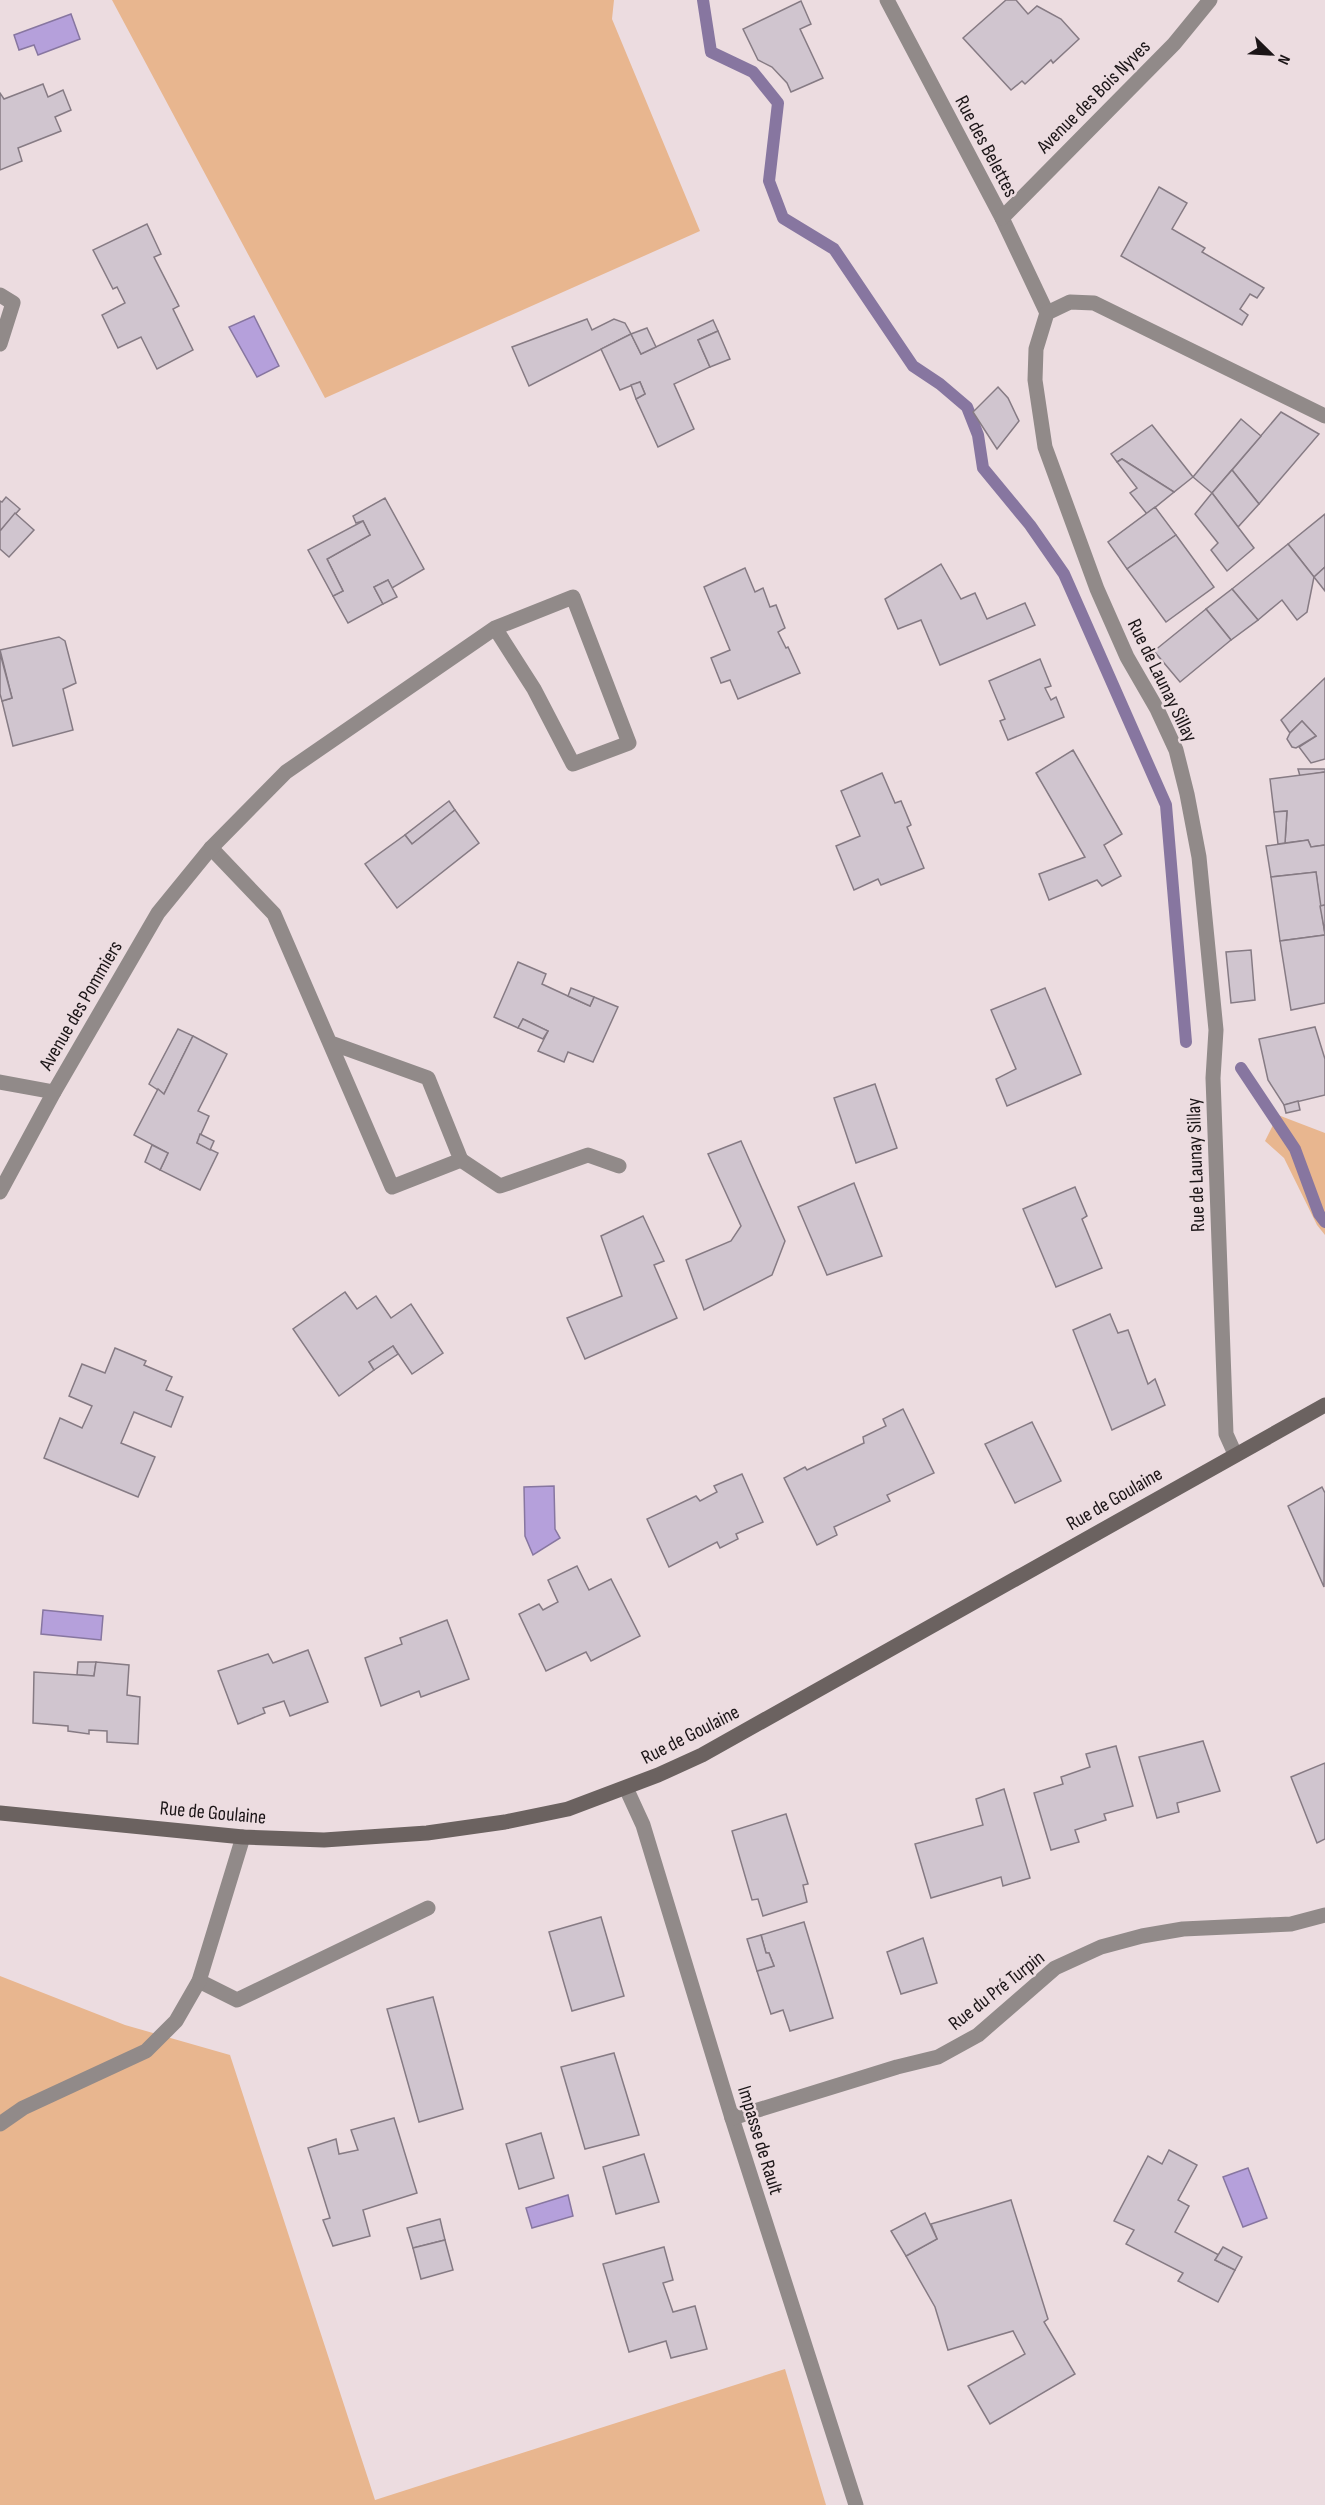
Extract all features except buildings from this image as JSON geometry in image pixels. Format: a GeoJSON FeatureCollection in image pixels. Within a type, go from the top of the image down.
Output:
{"type":"FeatureCollection","features":[{"type":"Feature","properties":{"kind":"street","name":"Rue des Belettes"},"geometry":{"type":"LineString","coordinates":[[886,0],[1002,218],[1047,313]]}},
{"type":"Feature","properties":{"kind":"street","name":"Avenue des Bois Nyves"},"geometry":{"type":"LineString","coordinates":[[1002,218],[1174,44],[1210,0]]}},
{"type":"Feature","properties":{"kind":"street"},"geometry":{"type":"LineString","coordinates":[[0,295],[13,303],[0,344]]}},
{"type":"Feature","properties":{"kind":"street"},"geometry":{"type":"LineString","coordinates":[[1047,313],[1070,302],[1094,303],[1325,416]]}},
{"type":"Feature","properties":{"kind":"street","name":"Rue de Launay Sillay"},"geometry":{"type":"LineString","coordinates":[[1047,313],[1036,349],[1035,380],[1045,447],[1097,589],[1127,657],[1176,750],[1199,857],[1216,1030],[1213,1078],[1226,1434],[1235,1454]]}},
{"type":"Feature","properties":{"kind":"street","name":"Avenue des Pommiers"},"geometry":{"type":"LineString","coordinates":[[0,1192],[54,1092],[158,913],[211,848],[286,772],[495,628],[573,597],[629,743],[573,764],[534,689],[495,628]]}},
{"type":"Feature","properties":{"kind":"street"},"geometry":{"type":"LineString","coordinates":[[211,848],[274,914],[392,1187],[461,1160]]}},
{"type":"Feature","properties":{"kind":"street"},"geometry":{"type":"LineString","coordinates":[[331,1042],[428,1078],[461,1160],[500,1186],[588,1155],[619,1166]]}},
{"type":"Feature","properties":{"kind":"street"},"geometry":{"type":"LineString","coordinates":[[0,1082],[54,1092]]}},
{"type":"Feature","properties":{"kind":"street","name":"Rue de Goulaine"},"geometry":{"type":"LineString","coordinates":[[0,1813],[243,1837],[324,1840],[427,1833],[505,1822],[568,1809],[626,1788],[702,1755],[1325,1405]]}},
{"type":"Feature","properties":{"kind":"street","name":"Impasse de Rault"},"geometry":{"type":"LineString","coordinates":[[626,1788],[643,1825],[732,2118],[856,2505]]}},
{"type":"Feature","properties":{"kind":"street"},"geometry":{"type":"LineString","coordinates":[[0,2124],[23,2108],[146,2051],[176,2021],[199,1981],[243,1837]]}},
{"type":"Feature","properties":{"kind":"street"},"geometry":{"type":"LineString","coordinates":[[199,1981],[237,2000],[428,1908]]}},
{"type":"Feature","properties":{"kind":"street","name":"Rue du Pré Turpin"},"geometry":{"type":"LineString","coordinates":[[732,2118],[897,2067],[938,2057],[978,2035],[1055,1968],[1101,1947],[1142,1936],[1183,1929],[1291,1924],[1325,1915]]}},
{"type":"Feature","properties":{"kind":"shaded area"},"geometry":{"type":"Polygon","coordinates":[[[112,0],[614,0],[612,19],[700,231],[325,398],[112,0]]]}},
{"type":"Feature","properties":{"kind":"shaded area"},"geometry":{"type":"Polygon","coordinates":[[[71,14],[80,39],[38,55],[34,45],[19,50],[14,35],[71,14]]]}},
{"type":"Feature","properties":{"kind":"shaded area"},"geometry":{"type":"Polygon","coordinates":[[[254,316],[279,366],[257,377],[229,327],[254,316]]]}},
{"type":"Feature","properties":{"kind":"shaded area"},"geometry":{"type":"Polygon","coordinates":[[[1278,1115],[1325,1133],[1325,1235],[1317,1225],[1284,1158],[1265,1141],[1278,1115]]]}},
{"type":"Feature","properties":{"kind":"shaded area"},"geometry":{"type":"Polygon","coordinates":[[[554,1486],[555,1529],[560,1538],[533,1555],[525,1536],[524,1487],[554,1486]]]}},
{"type":"Feature","properties":{"kind":"shaded area"},"geometry":{"type":"Polygon","coordinates":[[[43,1610],[103,1616],[101,1640],[41,1634],[43,1610]]]}},
{"type":"Feature","properties":{"kind":"shaded area"},"geometry":{"type":"Polygon","coordinates":[[[0,1976],[125,2025],[230,2055],[375,2500],[785,2369],[826,2505],[0,2505],[0,1976]]]}},
{"type":"Feature","properties":{"kind":"shaded area"},"geometry":{"type":"Polygon","coordinates":[[[1248,2168],[1267,2218],[1243,2227],[1223,2177],[1248,2168]]]}},
{"type":"Feature","properties":{"kind":"shaded area"},"geometry":{"type":"Polygon","coordinates":[[[568,2195],[573,2216],[532,2228],[526,2208],[568,2195]]]}},
{"type":"Feature","properties":{"kind":"waterway"},"geometry":{"type":"LineString","coordinates":[[703,0],[711,52],[753,72],[778,103],[769,181],[783,218],[834,249],[913,366],[940,384],[967,407],[978,435],[983,468],[1030,525],[1064,574],[1166,805],[1186,1042]]}},
{"type":"Feature","properties":{"kind":"waterway"},"geometry":{"type":"LineString","coordinates":[[1241,1068],[1295,1149],[1319,1214],[1325,1222]]}}]}
